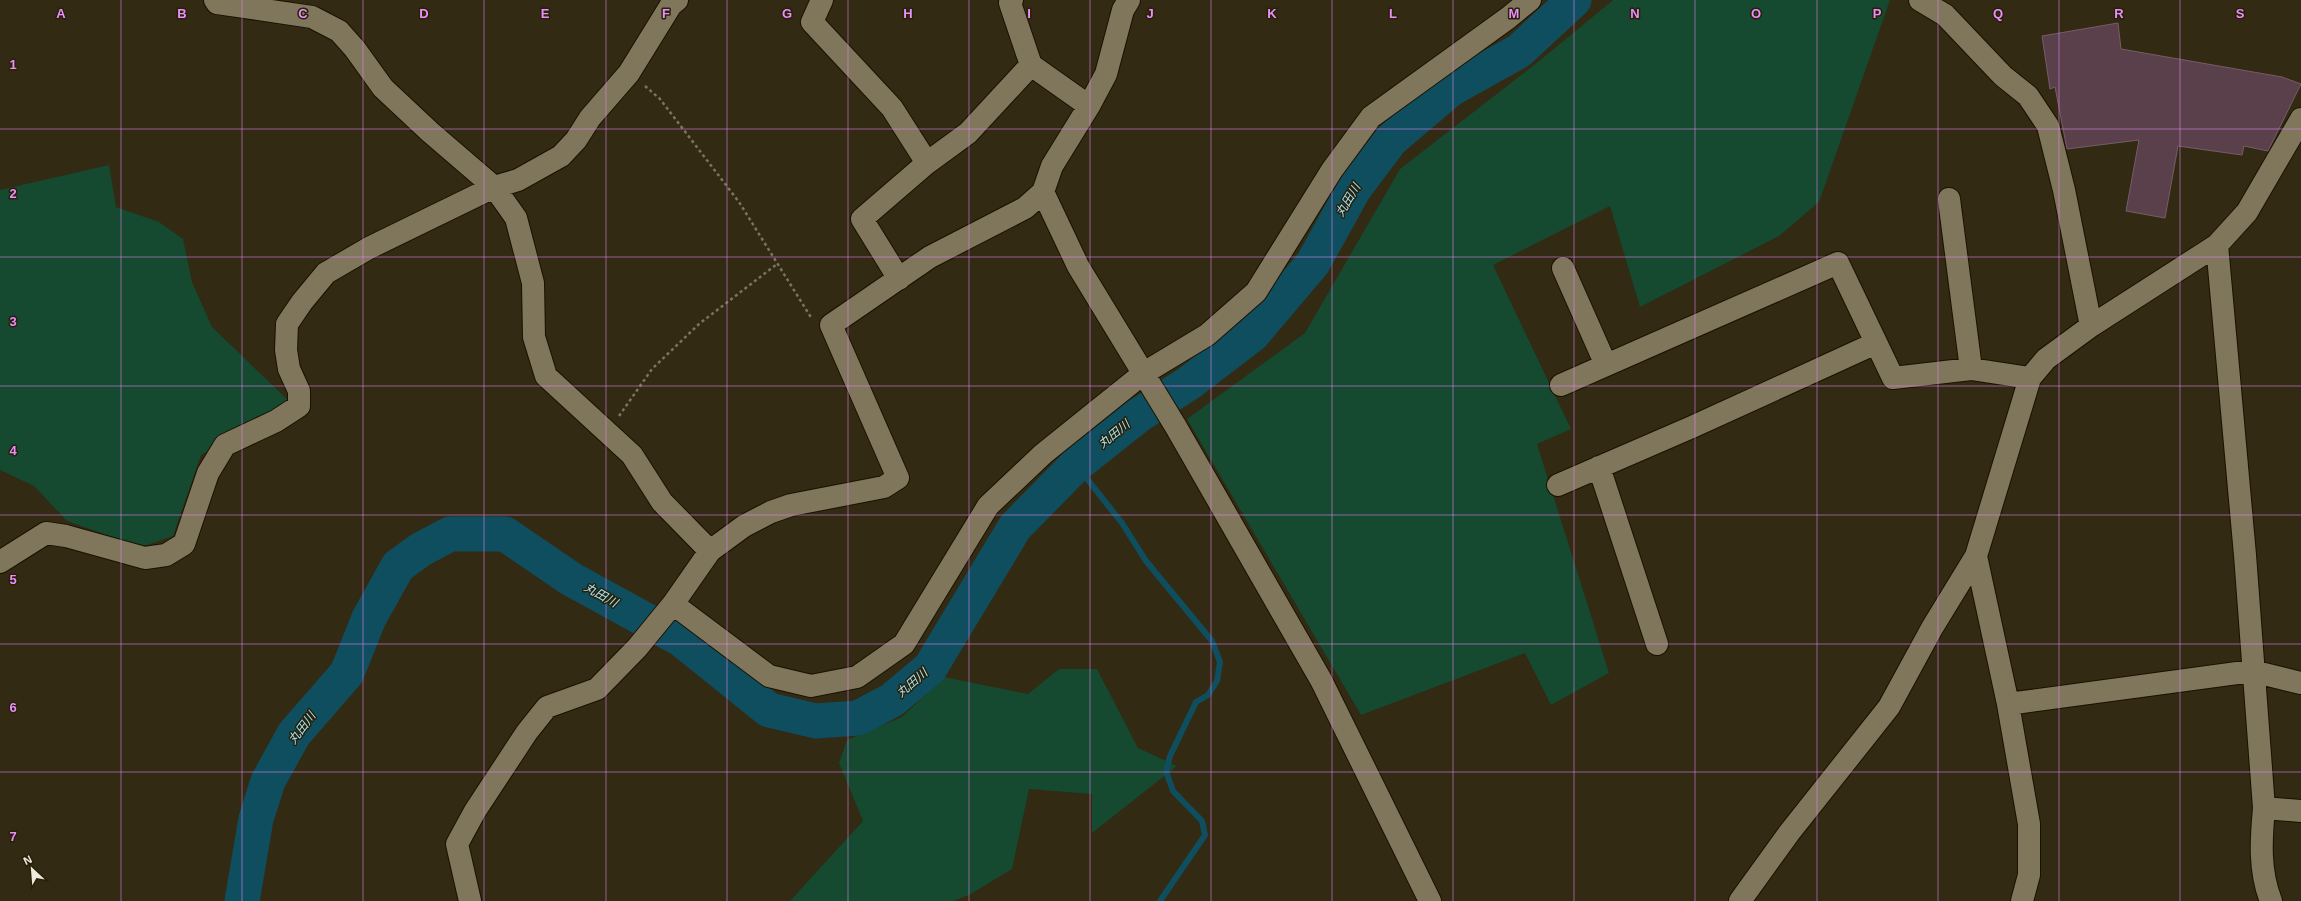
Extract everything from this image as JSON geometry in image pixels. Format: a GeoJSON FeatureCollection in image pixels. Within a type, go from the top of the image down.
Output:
{"type":"FeatureCollection","features":[{"type":"Feature","properties":{"kind":"street"},"geometry":{"type":"LineString","coordinates":[[215,0],[217,3],[312,17],[339,31],[356,49],[383,88],[430,132],[494,187],[516,218],[533,283],[534,337],[546,376],[632,456],[662,502],[710,550]]}},
{"type":"Feature","properties":{"kind":"street"},"geometry":{"type":"LineString","coordinates":[[0,562],[46,533],[66,536],[145,558],[166,555],[184,544],[208,473],[225,445],[276,421],[299,406],[299,391],[289,369],[286,350],[287,324],[302,302],[326,273],[369,248],[494,187],[518,180],[561,156],[576,140],[590,118],[629,73],[671,5],[677,0]]}},
{"type":"Feature","properties":{"kind":"street"},"geometry":{"type":"LineString","coordinates":[[822,0],[812,22],[892,108],[927,163]]}},
{"type":"Feature","properties":{"kind":"street"},"geometry":{"type":"LineString","coordinates":[[1012,0],[1010,3],[1031,65],[1089,106]]}},
{"type":"Feature","properties":{"kind":"street"},"geometry":{"type":"LineString","coordinates":[[470,901],[457,844],[475,811],[523,738],[547,708],[596,689],[637,648],[673,604],[710,550],[744,526],[771,512],[791,505],[884,487],[898,478],[831,325],[930,257],[1025,208],[1043,192],[1052,166],[1089,106],[1106,74],[1124,10],[1129,0]]}},
{"type":"Feature","properties":{"kind":"street"},"geometry":{"type":"LineString","coordinates":[[673,604],[769,676],[811,686],[856,677],[904,644],[988,506],[1043,454],[1144,373],[1207,335],[1256,292],[1332,170],[1371,117],[1508,18],[1530,0]]}},
{"type":"Feature","properties":{"kind":"street"},"geometry":{"type":"LineString","coordinates":[[1920,0],[1945,15],[2003,76],[2028,96],[2048,126],[2064,190],[2091,326]]}},
{"type":"Feature","properties":{"kind":"street"},"geometry":{"type":"LineString","coordinates":[[899,279],[862,219],[927,163],[968,133],[1031,65]]}},
{"type":"Feature","properties":{"kind":"street"},"geometry":{"type":"LineString","coordinates":[[1740,901],[1789,833],[1889,707],[1932,628],[1976,556],[2030,378],[2046,359],[2091,326],[2217,246],[2247,212],[2301,119]]}},
{"type":"Feature","properties":{"kind":"street"},"geometry":{"type":"LineString","coordinates":[[1043,192],[1078,266],[1176,427],[1321,680],[1430,901]]}},
{"type":"Feature","properties":{"kind":"street"},"geometry":{"type":"LineString","coordinates":[[1949,199],[1971,369]]}},
{"type":"Feature","properties":{"kind":"street"},"geometry":{"type":"LineString","coordinates":[[2217,246],[2244,547],[2252,671],[2264,808],[2260,844],[2264,885],[2270,901]]}},
{"type":"Feature","properties":{"kind":"street"},"geometry":{"type":"LineString","coordinates":[[1561,385],[1838,263],[1893,378],[1971,369],[2030,378]]}},
{"type":"Feature","properties":{"kind":"street"},"geometry":{"type":"LineString","coordinates":[[1563,268],[1606,365]]}},
{"type":"Feature","properties":{"kind":"street"},"geometry":{"type":"LineString","coordinates":[[1558,485],[1876,343]]}},
{"type":"Feature","properties":{"kind":"street"},"geometry":{"type":"LineString","coordinates":[[1599,467],[1657,644]]}},
{"type":"Feature","properties":{"kind":"street"},"geometry":{"type":"LineString","coordinates":[[1976,556],[2008,704],[2029,824],[2029,875],[2022,901]]}},
{"type":"Feature","properties":{"kind":"street"},"geometry":{"type":"LineString","coordinates":[[2008,704],[2252,671],[2301,683]]}},
{"type":"Feature","properties":{"kind":"street"},"geometry":{"type":"LineString","coordinates":[[2264,808],[2301,811]]}},
{"type":"Feature","properties":{"kind":"path"},"geometry":{"type":"LineString","coordinates":[[629,73],[660,99],[735,196],[817,327],[831,325]]}},
{"type":"Feature","properties":{"kind":"path"},"geometry":{"type":"LineString","coordinates":[[607,432],[652,369],[700,324],[777,264]]}},
{"type":"Feature","properties":{"kind":"green space"},"geometry":{"type":"Polygon","coordinates":[[[1613,0],[1890,0],[1819,202],[1779,236],[1640,307],[1610,206],[1493,265],[1571,429],[1537,444],[1609,673],[1551,705],[1525,653],[1361,715],[1187,419],[1305,333],[1400,169],[1538,62],[1613,0]]]}},
{"type":"Feature","properties":{"kind":"green space"},"geometry":{"type":"Polygon","coordinates":[[[109,165],[116,207],[159,222],[183,239],[192,282],[212,327],[291,403],[201,455],[173,536],[141,547],[67,521],[34,486],[0,470],[0,190],[109,165]]]}},
{"type":"Feature","properties":{"kind":"green space"},"geometry":{"type":"Polygon","coordinates":[[[1059,669],[1097,669],[1138,748],[1177,766],[1092,833],[1092,794],[1029,789],[1012,869],[969,895],[953,901],[790,901],[863,821],[839,763],[847,740],[902,717],[944,677],[1028,694],[1059,669]]]}},
{"type":"Feature","properties":{"kind":"building"},"geometry":{"type":"Polygon","coordinates":[[[2118,23],[2121,49],[2282,77],[2301,84],[2268,151],[2244,146],[2242,155],[2178,146],[2165,218],[2126,211],[2139,140],[2067,149],[2055,87],[2050,89],[2042,36],[2118,23]]]}},
{"type":"Feature","properties":{"kind":"waterway","name":"丸田川"},"geometry":{"type":"LineString","coordinates":[[242,901],[256,819],[268,781],[294,734],[347,673],[369,618],[398,566],[420,550],[450,534],[505,534],[571,579],[682,640],[769,710],[816,721],[858,718],[892,700],[930,668],[1015,527],[1076,465],[1139,415],[1189,383],[1253,334],[1313,263],[1354,189],[1391,140],[1451,89],[1519,51],[1574,0]]}},
{"type":"Feature","properties":{"kind":"waterway"},"geometry":{"type":"LineString","coordinates":[[1076,465],[1122,523],[1146,561],[1212,641],[1220,662],[1217,681],[1208,695],[1196,702],[1170,756],[1166,771],[1173,791],[1202,821],[1205,835],[1160,901]]}}]}
